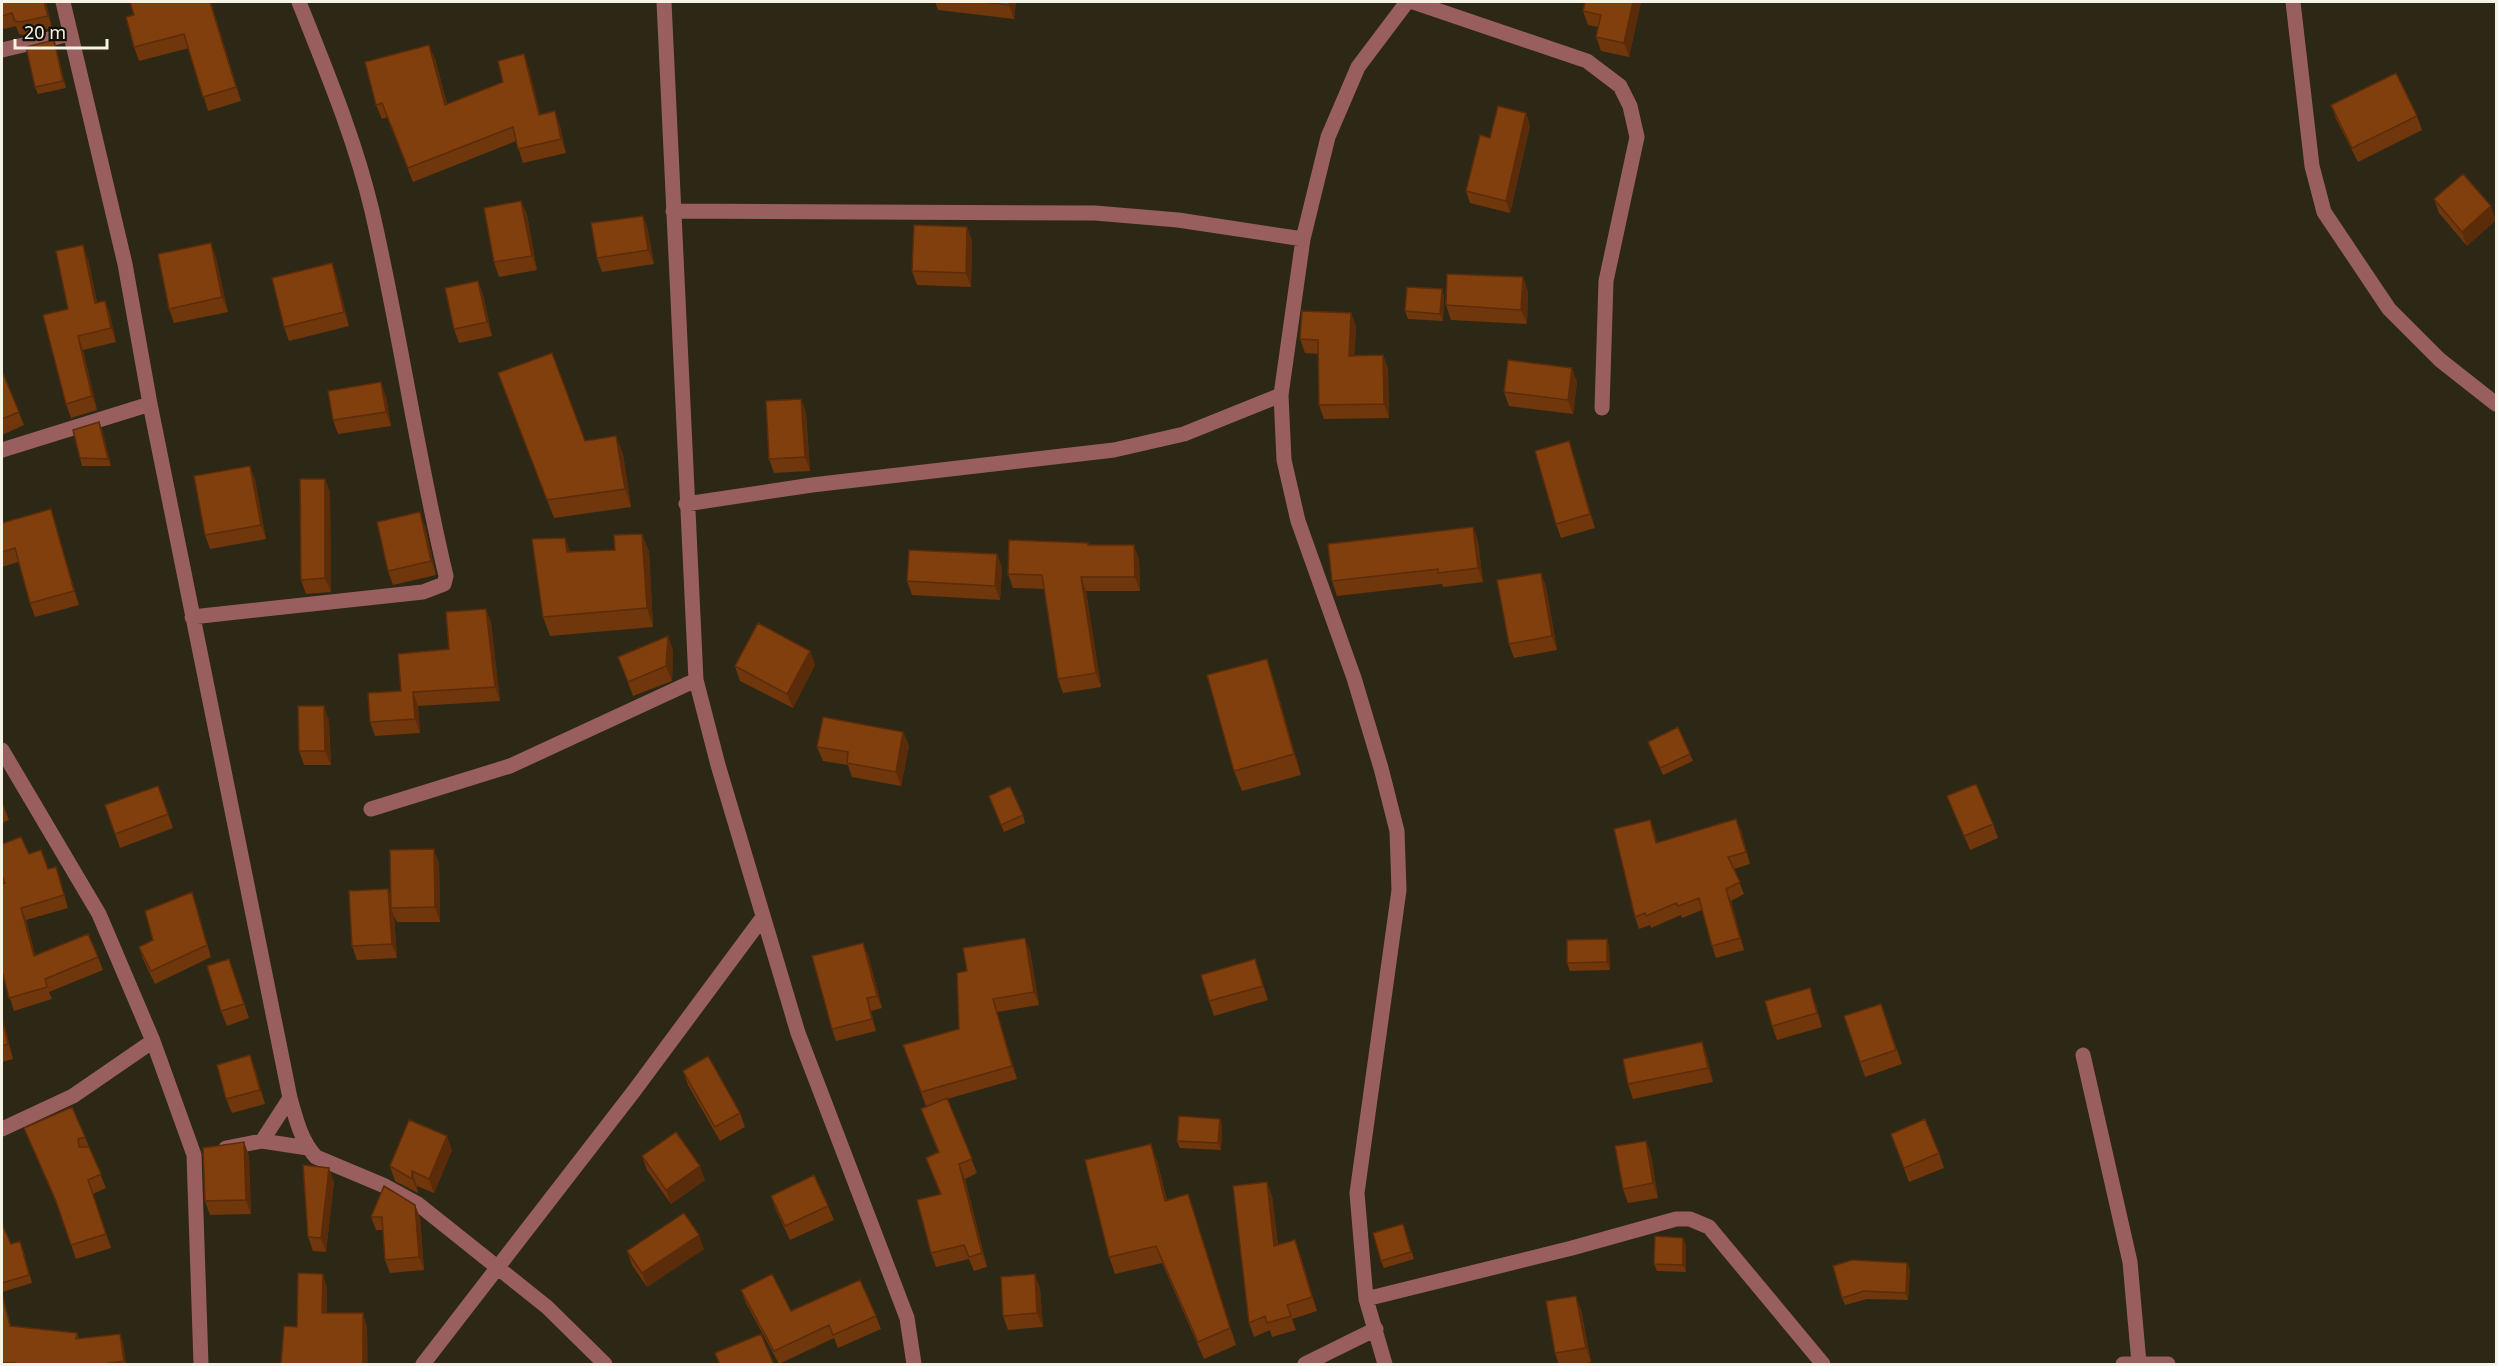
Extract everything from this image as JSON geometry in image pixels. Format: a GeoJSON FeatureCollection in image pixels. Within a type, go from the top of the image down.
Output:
{"type":"FeatureCollection","features":[{"type":"Feature","properties":{"kind":"street"},"geometry":{"type":"LineString","coordinates":[[63,2],[124,264],[192,617],[290,1098],[308,1148],[316,1157],[331,1165],[385,1186],[418,1203],[547,1307],[604,1365]]}},
{"type":"Feature","properties":{"kind":"street"},"geometry":{"type":"LineString","coordinates":[[192,617],[423,592],[444,584],[446,576],[426,494],[372,210],[344,113],[299,2]]}},
{"type":"Feature","properties":{"kind":"street"},"geometry":{"type":"LineString","coordinates":[[664,2],[696,680],[798,1033],[907,1317],[914,1365]]}},
{"type":"Feature","properties":{"kind":"street"},"geometry":{"type":"LineString","coordinates":[[1385,1365],[1366,1299],[1357,1193],[1399,890],[1397,831],[1354,678],[1298,521],[1284,460],[1281,394],[1303,239],[1328,136],[1358,67],[1407,2]]}},
{"type":"Feature","properties":{"kind":"street"},"geometry":{"type":"LineString","coordinates":[[1413,2],[1587,61],[1620,86],[1630,106],[1636,137],[1606,281],[1602,408]]}},
{"type":"Feature","properties":{"kind":"street"},"geometry":{"type":"LineString","coordinates":[[2293,2],[2312,166],[2324,212],[2389,309],[2440,360],[2496,404]]}},
{"type":"Feature","properties":{"kind":"street"},"geometry":{"type":"LineString","coordinates":[[2,50],[70,34]]}},
{"type":"Feature","properties":{"kind":"street"},"geometry":{"type":"LineString","coordinates":[[673,212],[796,210],[1095,213],[1178,220],[1303,239]]}},
{"type":"Feature","properties":{"kind":"street"},"geometry":{"type":"LineString","coordinates":[[686,504],[812,485],[1114,450],[1184,434],[1281,394]]}},
{"type":"Feature","properties":{"kind":"street"},"geometry":{"type":"LineString","coordinates":[[2,450],[150,404]]}},
{"type":"Feature","properties":{"kind":"street"},"geometry":{"type":"LineString","coordinates":[[371,809],[510,766],[696,680]]}},
{"type":"Feature","properties":{"kind":"street"},"geometry":{"type":"LineString","coordinates":[[2,750],[99,914],[204,1153],[201,1365]]}},
{"type":"Feature","properties":{"kind":"street"},"geometry":{"type":"LineString","coordinates":[[423,1365],[496,1267],[634,1091],[763,917]]}},
{"type":"Feature","properties":{"kind":"street"},"geometry":{"type":"LineString","coordinates":[[2,1129],[73,1096],[153,1041]]}},
{"type":"Feature","properties":{"kind":"street"},"geometry":{"type":"LineString","coordinates":[[2084,1055],[2130,1262],[2139,1363]]}},
{"type":"Feature","properties":{"kind":"street"},"geometry":{"type":"LineString","coordinates":[[262,1141],[290,1098]]}},
{"type":"Feature","properties":{"kind":"street"},"geometry":{"type":"LineString","coordinates":[[204,1153],[262,1141],[308,1148]]}},
{"type":"Feature","properties":{"kind":"street"},"geometry":{"type":"LineString","coordinates":[[1366,1299],[1572,1248],[1662,1222],[1690,1219],[1709,1227],[1823,1365]]}},
{"type":"Feature","properties":{"kind":"street"},"geometry":{"type":"LineString","coordinates":[[1305,1365],[1376,1329]]}},
{"type":"Feature","properties":{"kind":"street"},"geometry":{"type":"LineString","coordinates":[[2123,1365],[2139,1363],[2168,1365]]}},
{"type":"Feature","properties":{"kind":"building"},"geometry":{"type":"Polygon","coordinates":[[[2,2],[44,2],[48,16],[15,21],[12,13],[2,16],[2,2]]]}},
{"type":"Feature","properties":{"kind":"building"},"geometry":{"type":"Polygon","coordinates":[[[130,2],[210,2],[236,87],[203,97],[184,34],[134,47],[126,17],[134,15],[130,2]]]}},
{"type":"Feature","properties":{"kind":"building"},"geometry":{"type":"Polygon","coordinates":[[[980,2],[1009,2],[1009,5],[980,2]]]}},
{"type":"Feature","properties":{"kind":"building"},"geometry":{"type":"Polygon","coordinates":[[[1585,2],[1633,2],[1624,43],[1596,37],[1601,15],[1583,11],[1585,2]]]}},
{"type":"Feature","properties":{"kind":"building"},"geometry":{"type":"Polygon","coordinates":[[[54,40],[63,81],[35,87],[26,47],[54,40]]]}},
{"type":"Feature","properties":{"kind":"building"},"geometry":{"type":"Polygon","coordinates":[[[429,45],[445,105],[503,82],[498,61],[524,54],[539,115],[555,111],[561,139],[518,149],[513,127],[408,168],[382,103],[376,105],[365,62],[429,45]]]}},
{"type":"Feature","properties":{"kind":"building"},"geometry":{"type":"Polygon","coordinates":[[[2396,73],[2417,116],[2352,148],[2331,105],[2396,73]]]}},
{"type":"Feature","properties":{"kind":"building"},"geometry":{"type":"Polygon","coordinates":[[[1498,106],[1526,113],[1506,201],[1466,191],[1480,135],[1490,138],[1498,106]]]}},
{"type":"Feature","properties":{"kind":"building"},"geometry":{"type":"Polygon","coordinates":[[[2463,174],[2491,206],[2462,232],[2434,199],[2463,174]]]}},
{"type":"Feature","properties":{"kind":"building"},"geometry":{"type":"Polygon","coordinates":[[[521,201],[532,256],[494,262],[484,208],[521,201]]]}},
{"type":"Feature","properties":{"kind":"building"},"geometry":{"type":"Polygon","coordinates":[[[643,216],[648,250],[597,258],[591,223],[643,216]]]}},
{"type":"Feature","properties":{"kind":"building"},"geometry":{"type":"Polygon","coordinates":[[[914,225],[967,227],[966,273],[912,271],[914,225]]]}},
{"type":"Feature","properties":{"kind":"building"},"geometry":{"type":"Polygon","coordinates":[[[211,243],[222,297],[169,309],[158,254],[211,243]]]}},
{"type":"Feature","properties":{"kind":"building"},"geometry":{"type":"Polygon","coordinates":[[[83,245],[95,303],[105,301],[111,328],[78,336],[92,396],[66,404],[43,315],[68,309],[56,251],[83,245]]]}},
{"type":"Feature","properties":{"kind":"building"},"geometry":{"type":"Polygon","coordinates":[[[332,263],[344,312],[284,327],[272,278],[332,263]]]}},
{"type":"Feature","properties":{"kind":"building"},"geometry":{"type":"Polygon","coordinates":[[[1447,274],[1523,277],[1521,310],[1446,305],[1447,274]]]}},
{"type":"Feature","properties":{"kind":"building"},"geometry":{"type":"Polygon","coordinates":[[[478,281],[487,322],[454,329],[445,288],[478,281]]]}},
{"type":"Feature","properties":{"kind":"building"},"geometry":{"type":"Polygon","coordinates":[[[1407,287],[1442,289],[1440,314],[1405,311],[1407,287]]]}},
{"type":"Feature","properties":{"kind":"building"},"geometry":{"type":"Polygon","coordinates":[[[1302,311],[1351,313],[1349,356],[1383,355],[1384,404],[1319,405],[1318,340],[1300,339],[1302,311]]]}},
{"type":"Feature","properties":{"kind":"building"},"geometry":{"type":"Polygon","coordinates":[[[552,353],[585,441],[616,436],[625,489],[547,500],[498,373],[552,353]]]}},
{"type":"Feature","properties":{"kind":"building"},"geometry":{"type":"Polygon","coordinates":[[[1508,360],[1572,368],[1568,400],[1504,392],[1508,360]]]}},
{"type":"Feature","properties":{"kind":"building"},"geometry":{"type":"Polygon","coordinates":[[[2,371],[19,412],[2,419],[2,371]]]}},
{"type":"Feature","properties":{"kind":"building"},"geometry":{"type":"Polygon","coordinates":[[[381,382],[386,412],[333,420],[328,391],[381,382]]]}},
{"type":"Feature","properties":{"kind":"building"},"geometry":{"type":"Polygon","coordinates":[[[801,399],[805,457],[769,459],[766,401],[801,399]]]}},
{"type":"Feature","properties":{"kind":"building"},"geometry":{"type":"Polygon","coordinates":[[[99,422],[108,459],[80,458],[73,430],[99,422]]]}},
{"type":"Feature","properties":{"kind":"building"},"geometry":{"type":"Polygon","coordinates":[[[1569,441],[1590,514],[1556,524],[1535,451],[1569,441]]]}},
{"type":"Feature","properties":{"kind":"building"},"geometry":{"type":"Polygon","coordinates":[[[250,466],[261,525],[205,535],[194,476],[250,466]]]}},
{"type":"Feature","properties":{"kind":"building"},"geometry":{"type":"Polygon","coordinates":[[[300,479],[325,479],[325,578],[301,580],[300,479]]]}},
{"type":"Feature","properties":{"kind":"building"},"geometry":{"type":"Polygon","coordinates":[[[51,509],[74,591],[30,603],[15,548],[2,552],[2,523],[51,509]]]}},
{"type":"Feature","properties":{"kind":"building"},"geometry":{"type":"Polygon","coordinates":[[[420,512],[431,561],[388,571],[377,522],[420,512]]]}},
{"type":"Feature","properties":{"kind":"building"},"geometry":{"type":"Polygon","coordinates":[[[1473,527],[1478,568],[1438,573],[1438,569],[1332,581],[1328,544],[1473,527]]]}},
{"type":"Feature","properties":{"kind":"building"},"geometry":{"type":"Polygon","coordinates":[[[642,534],[647,608],[543,617],[532,539],[565,538],[567,552],[615,550],[614,535],[642,534]]]}},
{"type":"Feature","properties":{"kind":"building"},"geometry":{"type":"Polygon","coordinates":[[[1009,540],[1088,543],[1088,545],[1134,545],[1135,577],[1081,577],[1096,673],[1058,679],[1042,575],[1008,574],[1009,540]]]}},
{"type":"Feature","properties":{"kind":"building"},"geometry":{"type":"Polygon","coordinates":[[[909,550],[997,554],[995,586],[907,581],[909,550]]]}},
{"type":"Feature","properties":{"kind":"building"},"geometry":{"type":"Polygon","coordinates":[[[1541,573],[1552,636],[1509,644],[1497,580],[1541,573]]]}},
{"type":"Feature","properties":{"kind":"building"},"geometry":{"type":"Polygon","coordinates":[[[486,609],[495,687],[413,692],[415,719],[370,722],[368,693],[401,691],[398,654],[449,649],[446,612],[486,609]]]}},
{"type":"Feature","properties":{"kind":"building"},"geometry":{"type":"Polygon","coordinates":[[[758,623],[810,651],[787,694],[735,666],[758,623]]]}},
{"type":"Feature","properties":{"kind":"building"},"geometry":{"type":"Polygon","coordinates":[[[668,636],[666,666],[628,682],[618,657],[668,636]]]}},
{"type":"Feature","properties":{"kind":"building"},"geometry":{"type":"Polygon","coordinates":[[[1267,659],[1294,754],[1234,771],[1207,675],[1267,659]]]}},
{"type":"Feature","properties":{"kind":"building"},"geometry":{"type":"Polygon","coordinates":[[[298,706],[324,706],[325,751],[299,751],[298,706]]]}},
{"type":"Feature","properties":{"kind":"building"},"geometry":{"type":"Polygon","coordinates":[[[823,717],[903,732],[896,772],[847,763],[848,752],[817,747],[823,717]]]}},
{"type":"Feature","properties":{"kind":"building"},"geometry":{"type":"Polygon","coordinates":[[[1678,727],[1690,754],[1660,768],[1648,742],[1678,727]]]}},
{"type":"Feature","properties":{"kind":"building"},"geometry":{"type":"Polygon","coordinates":[[[1976,784],[1993,824],[1964,836],[1947,796],[1976,784]]]}},
{"type":"Feature","properties":{"kind":"building"},"geometry":{"type":"Polygon","coordinates":[[[158,786],[168,814],[115,834],[105,805],[158,786]]]}},
{"type":"Feature","properties":{"kind":"building"},"geometry":{"type":"Polygon","coordinates":[[[1010,786],[1023,815],[1001,825],[989,796],[1010,786]]]}},
{"type":"Feature","properties":{"kind":"building"},"geometry":{"type":"Polygon","coordinates":[[[1736,819],[1746,852],[1728,857],[1740,882],[1726,889],[1740,938],[1712,946],[1699,898],[1678,906],[1676,903],[1646,916],[1645,913],[1635,917],[1614,829],[1650,820],[1656,843],[1736,819]]]}},
{"type":"Feature","properties":{"kind":"building"},"geometry":{"type":"Polygon","coordinates":[[[21,837],[29,854],[41,850],[48,869],[56,867],[64,895],[21,908],[34,956],[88,934],[98,957],[45,979],[47,987],[9,998],[2,971],[2,884],[5,883],[2,876],[2,844],[21,837]]]}},
{"type":"Feature","properties":{"kind":"building"},"geometry":{"type":"Polygon","coordinates":[[[434,849],[435,907],[391,908],[390,850],[434,849]]]}},
{"type":"Feature","properties":{"kind":"building"},"geometry":{"type":"Polygon","coordinates":[[[388,889],[392,944],[352,946],[349,891],[388,889]]]}},
{"type":"Feature","properties":{"kind":"building"},"geometry":{"type":"Polygon","coordinates":[[[192,892],[207,945],[151,971],[139,947],[153,940],[145,911],[192,892]]]}},
{"type":"Feature","properties":{"kind":"building"},"geometry":{"type":"Polygon","coordinates":[[[1025,938],[1034,992],[993,999],[1012,1066],[921,1092],[903,1045],[959,1029],[957,973],[967,971],[963,948],[1025,938]]]}},
{"type":"Feature","properties":{"kind":"building"},"geometry":{"type":"Polygon","coordinates":[[[1607,939],[1607,962],[1567,963],[1567,940],[1607,939]]]}},
{"type":"Feature","properties":{"kind":"building"},"geometry":{"type":"Polygon","coordinates":[[[863,943],[877,996],[867,998],[872,1019],[832,1029],[812,956],[863,943]]]}},
{"type":"Feature","properties":{"kind":"building"},"geometry":{"type":"Polygon","coordinates":[[[229,959],[244,1004],[221,1011],[207,966],[229,959]]]}},
{"type":"Feature","properties":{"kind":"building"},"geometry":{"type":"Polygon","coordinates":[[[1255,959],[1263,986],[1209,1001],[1201,975],[1255,959]]]}},
{"type":"Feature","properties":{"kind":"building"},"geometry":{"type":"Polygon","coordinates":[[[1810,988],[1817,1013],[1772,1026],[1765,1001],[1810,988]]]}},
{"type":"Feature","properties":{"kind":"building"},"geometry":{"type":"Polygon","coordinates":[[[1881,1004],[1896,1050],[1860,1062],[1844,1016],[1881,1004]]]}},
{"type":"Feature","properties":{"kind":"building"},"geometry":{"type":"Polygon","coordinates":[[[2,1019],[8,1044],[2,1046],[2,1019]]]}},
{"type":"Feature","properties":{"kind":"building"},"geometry":{"type":"Polygon","coordinates":[[[1702,1042],[1708,1068],[1628,1084],[1623,1059],[1702,1042]]]}},
{"type":"Feature","properties":{"kind":"building"},"geometry":{"type":"Polygon","coordinates":[[[250,1055],[260,1090],[226,1099],[217,1065],[250,1055]]]}},
{"type":"Feature","properties":{"kind":"building"},"geometry":{"type":"Polygon","coordinates":[[[708,1056],[740,1113],[715,1127],[683,1071],[708,1056]]]}},
{"type":"Feature","properties":{"kind":"building"},"geometry":{"type":"Polygon","coordinates":[[[947,1098],[972,1159],[959,1164],[982,1253],[969,1257],[964,1245],[931,1253],[917,1200],[941,1194],[926,1158],[939,1152],[921,1109],[947,1098]]]}},
{"type":"Feature","properties":{"kind":"building"},"geometry":{"type":"Polygon","coordinates":[[[72,1107],[85,1137],[78,1139],[79,1147],[89,1147],[101,1174],[88,1180],[106,1234],[71,1245],[56,1201],[24,1128],[72,1107]]]}},
{"type":"Feature","properties":{"kind":"building"},"geometry":{"type":"Polygon","coordinates":[[[1179,1116],[1220,1119],[1218,1143],[1177,1141],[1179,1116]]]}},
{"type":"Feature","properties":{"kind":"building"},"geometry":{"type":"Polygon","coordinates":[[[1925,1119],[1939,1153],[1904,1168],[1891,1134],[1925,1119]]]}},
{"type":"Feature","properties":{"kind":"building"},"geometry":{"type":"Polygon","coordinates":[[[409,1120],[447,1136],[429,1179],[412,1171],[412,1179],[390,1166],[409,1120]]]}},
{"type":"Feature","properties":{"kind":"building"},"geometry":{"type":"Polygon","coordinates":[[[676,1132],[700,1166],[666,1190],[642,1156],[676,1132]]]}},
{"type":"Feature","properties":{"kind":"building"},"geometry":{"type":"Polygon","coordinates":[[[1646,1141],[1653,1183],[1623,1189],[1615,1146],[1646,1141]]]}},
{"type":"Feature","properties":{"kind":"building"},"geometry":{"type":"Polygon","coordinates":[[[244,1142],[246,1200],[205,1201],[203,1148],[244,1142]]]}},
{"type":"Feature","properties":{"kind":"building"},"geometry":{"type":"Polygon","coordinates":[[[1151,1144],[1165,1201],[1188,1194],[1230,1328],[1198,1342],[1156,1246],[1109,1257],[1085,1160],[1151,1144]]]}},
{"type":"Feature","properties":{"kind":"building"},"geometry":{"type":"Polygon","coordinates":[[[303,1165],[329,1168],[321,1238],[308,1237],[303,1165]]]}},
{"type":"Feature","properties":{"kind":"building"},"geometry":{"type":"Polygon","coordinates":[[[814,1175],[828,1206],[785,1226],[771,1196],[814,1175]]]}},
{"type":"Feature","properties":{"kind":"building"},"geometry":{"type":"Polygon","coordinates":[[[1267,1182],[1274,1246],[1295,1240],[1312,1297],[1287,1305],[1291,1316],[1267,1323],[1265,1316],[1249,1323],[1233,1186],[1267,1182]]]}},
{"type":"Feature","properties":{"kind":"building"},"geometry":{"type":"Polygon","coordinates":[[[384,1186],[415,1205],[419,1257],[385,1260],[382,1217],[371,1217],[384,1186]]]}},
{"type":"Feature","properties":{"kind":"building"},"geometry":{"type":"Polygon","coordinates":[[[684,1213],[699,1235],[642,1273],[627,1251],[684,1213]]]}},
{"type":"Feature","properties":{"kind":"building"},"geometry":{"type":"Polygon","coordinates":[[[2,1224],[11,1244],[20,1241],[29,1275],[2,1283],[2,1224]]]}},
{"type":"Feature","properties":{"kind":"building"},"geometry":{"type":"Polygon","coordinates":[[[1403,1224],[1411,1252],[1381,1261],[1373,1233],[1403,1224]]]}},
{"type":"Feature","properties":{"kind":"building"},"geometry":{"type":"Polygon","coordinates":[[[1655,1236],[1683,1238],[1683,1265],[1654,1264],[1655,1236]]]}},
{"type":"Feature","properties":{"kind":"building"},"geometry":{"type":"Polygon","coordinates":[[[1852,1260],[1907,1263],[1906,1293],[1864,1291],[1842,1298],[1833,1266],[1852,1260]]]}},
{"type":"Feature","properties":{"kind":"building"},"geometry":{"type":"Polygon","coordinates":[[[298,1273],[323,1274],[322,1313],[363,1313],[363,1363],[368,1365],[281,1365],[284,1326],[297,1327],[298,1273]]]}},
{"type":"Feature","properties":{"kind":"building"},"geometry":{"type":"Polygon","coordinates":[[[772,1274],[791,1311],[860,1280],[876,1316],[833,1335],[829,1325],[774,1351],[741,1290],[772,1274]]]}},
{"type":"Feature","properties":{"kind":"building"},"geometry":{"type":"Polygon","coordinates":[[[1035,1274],[1037,1313],[1003,1316],[1001,1277],[1035,1274]]]}},
{"type":"Feature","properties":{"kind":"building"},"geometry":{"type":"Polygon","coordinates":[[[2,1294],[10,1326],[77,1333],[76,1339],[120,1334],[124,1361],[97,1365],[2,1363],[2,1294]]]}},
{"type":"Feature","properties":{"kind":"building"},"geometry":{"type":"Polygon","coordinates":[[[1576,1296],[1586,1348],[1555,1353],[1546,1301],[1576,1296]]]}},
{"type":"Feature","properties":{"kind":"building"},"geometry":{"type":"Polygon","coordinates":[[[761,1334],[774,1365],[720,1365],[715,1353],[761,1334]]]}}]}
